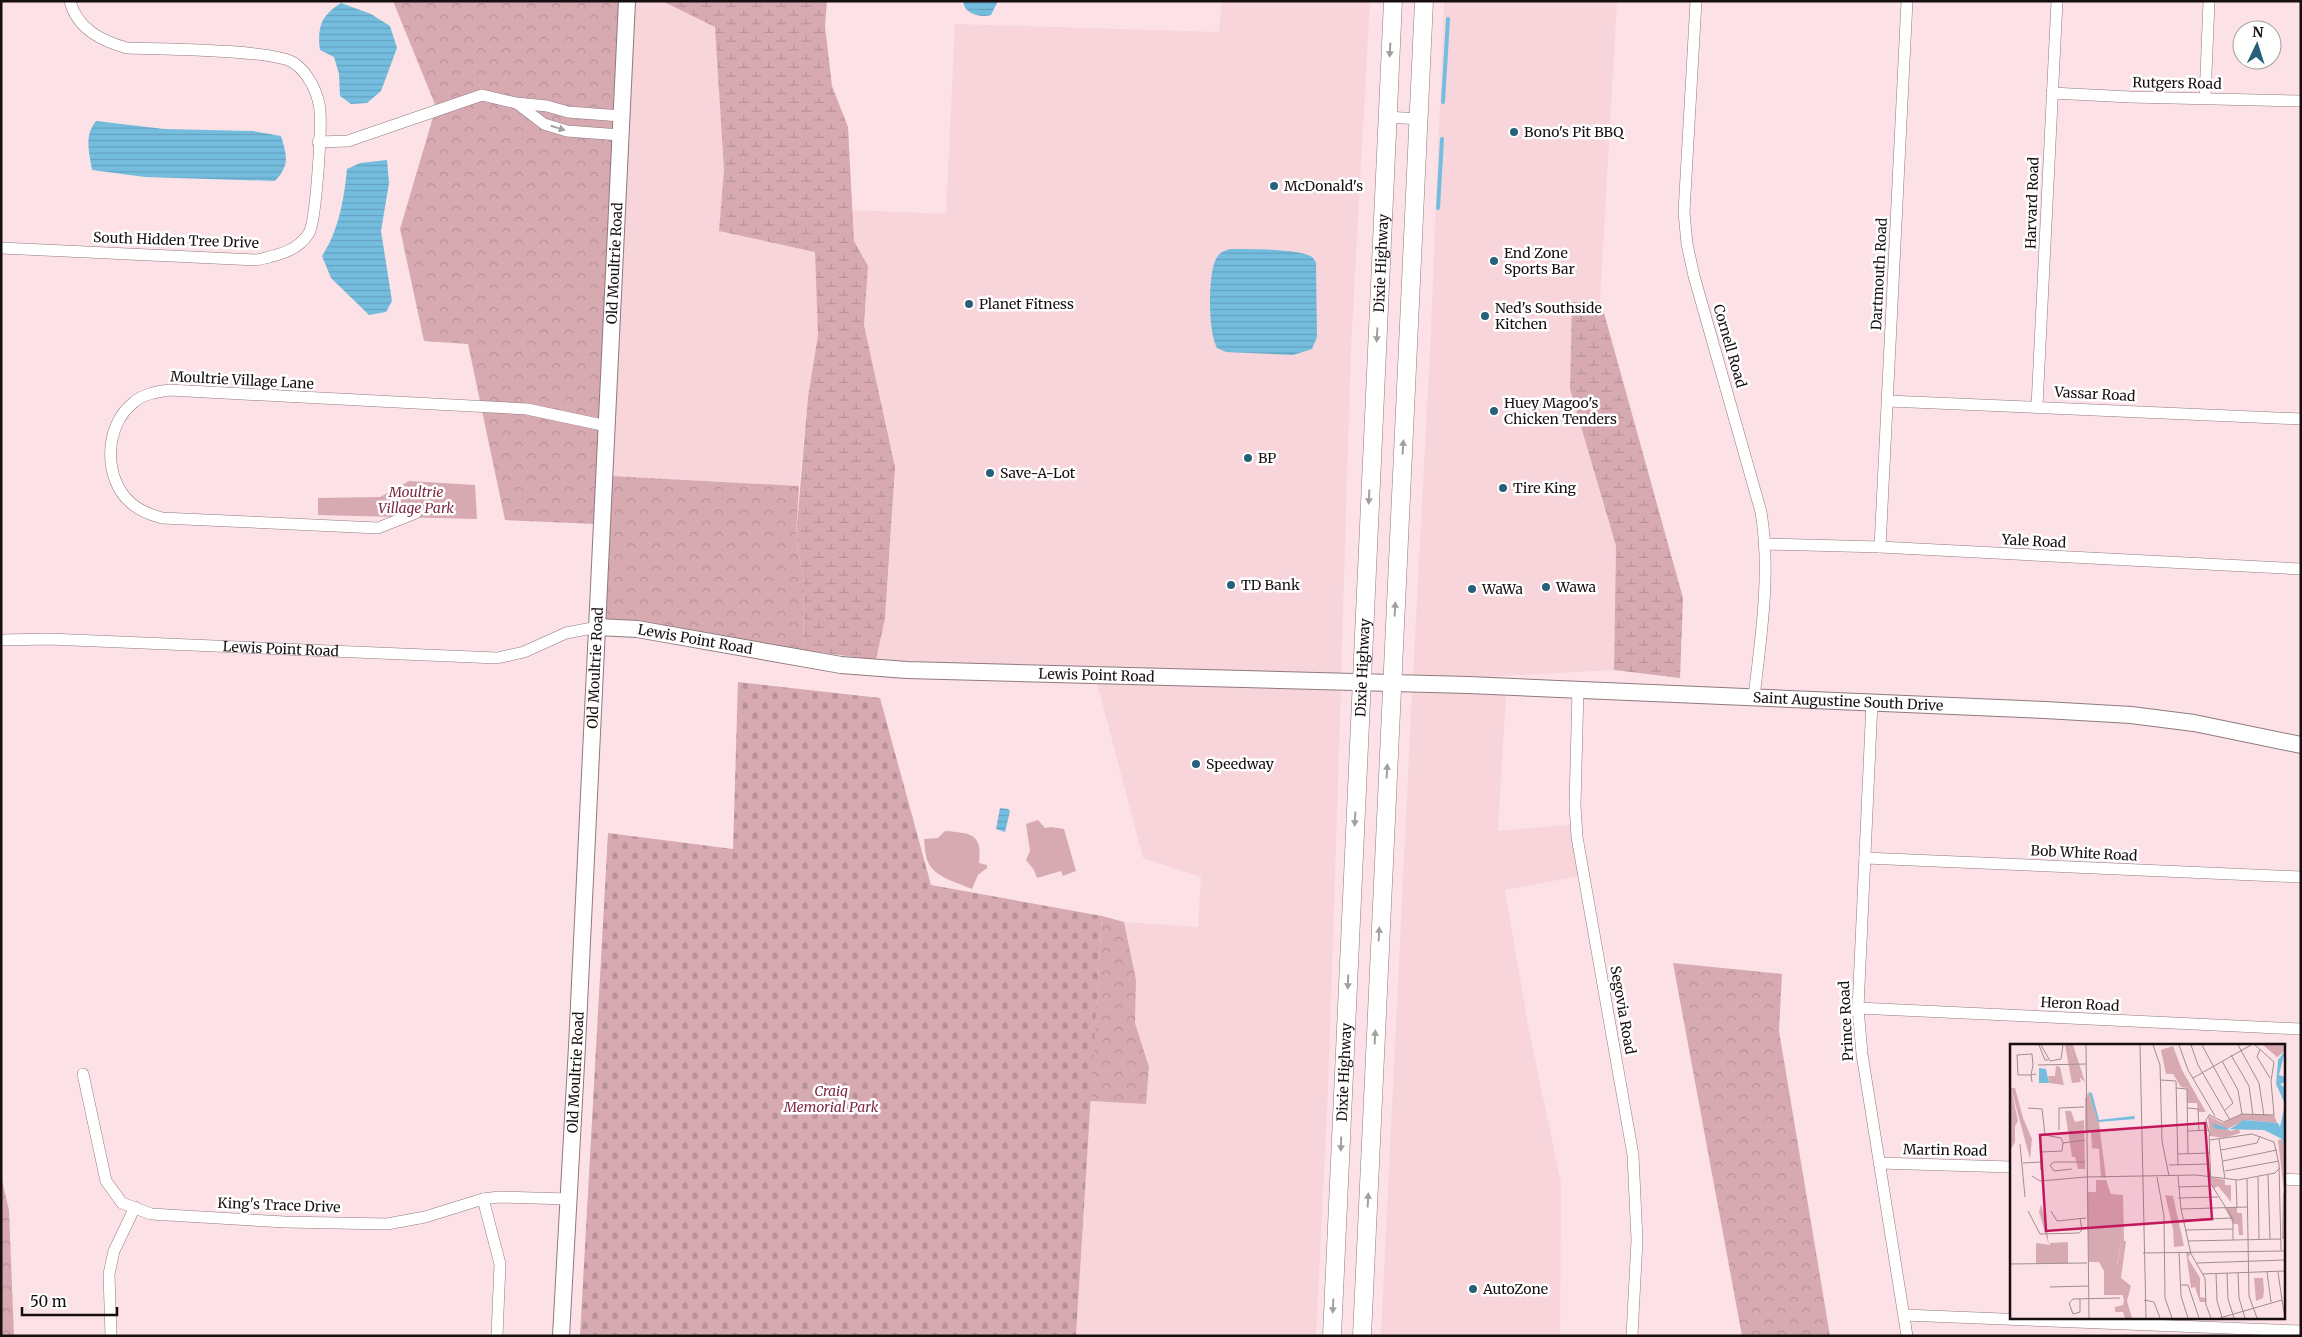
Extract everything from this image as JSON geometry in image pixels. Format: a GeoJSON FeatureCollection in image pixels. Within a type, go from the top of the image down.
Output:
{"type":"FeatureCollection","features":[{"type":"Feature","properties":{"kind":"main road","name":"Dixie Highway"},"geometry":{"type":"LineString","coordinates":[[1332,1336],[1392,1]]}},
{"type":"Feature","properties":{"kind":"main road"},"geometry":{"type":"LineString","coordinates":[[1362,1336],[1424,1]]}},
{"type":"Feature","properties":{"kind":"main road"},"geometry":{"type":"LineString","coordinates":[[1336,1235],[1366,1236]]}},
{"type":"Feature","properties":{"kind":"street","name":"South Hidden Tree Drive"},"geometry":{"type":"LineString","coordinates":[[1,248],[256,260],[288,252],[301,243],[310,232],[316,209],[320,106],[313,86],[304,72],[293,62],[266,55],[127,48],[111,44],[95,36],[81,24],[70,1]]}},
{"type":"Feature","properties":{"kind":"street","name":"Old Moultrie Road"},"geometry":{"type":"LineString","coordinates":[[561,1336],[598,627],[626,1]]}},
{"type":"Feature","properties":{"kind":"street","name":"Cornell Road"},"geometry":{"type":"LineString","coordinates":[[1696,1],[1684,212],[1687,244],[1694,276],[1760,512],[1765,544],[1765,584],[1754,697]]}},
{"type":"Feature","properties":{"kind":"street","name":"Dartmouth Road"},"geometry":{"type":"LineString","coordinates":[[1880,547],[1907,1]]}},
{"type":"Feature","properties":{"kind":"street","name":"Harvard Road"},"geometry":{"type":"LineString","coordinates":[[2037,406],[2057,1]]}},
{"type":"Feature","properties":{"kind":"street"},"geometry":{"type":"LineString","coordinates":[[2205,98],[2208,1]]}},
{"type":"Feature","properties":{"kind":"street","name":"Rutgers Road"},"geometry":{"type":"LineString","coordinates":[[2052,92],[2130,97],[2301,101]]}},
{"type":"Feature","properties":{"kind":"street"},"geometry":{"type":"LineString","coordinates":[[318,142],[348,140],[482,95],[516,103],[546,106],[568,112],[621,116]]}},
{"type":"Feature","properties":{"kind":"street"},"geometry":{"type":"LineString","coordinates":[[516,103],[544,124],[567,131],[620,135]]}},
{"type":"Feature","properties":{"kind":"street"},"geometry":{"type":"LineString","coordinates":[[1387,117],[1418,119]]}},
{"type":"Feature","properties":{"kind":"street","name":"Moultrie Village Lane"},"geometry":{"type":"LineString","coordinates":[[416,514],[378,528],[162,518],[143,512],[130,503],[120,492],[114,478],[111,458],[112,436],[120,418],[132,403],[149,393],[169,390],[527,409],[606,426]]}},
{"type":"Feature","properties":{"kind":"street","name":"Vassar Road"},"geometry":{"type":"LineString","coordinates":[[1888,401],[2301,419]]}},
{"type":"Feature","properties":{"kind":"street","name":"Yale Road"},"geometry":{"type":"LineString","coordinates":[[1765,544],[1880,547],[2301,569]]}},
{"type":"Feature","properties":{"kind":"street","name":"Lewis Point Road"},"geometry":{"type":"LineString","coordinates":[[1,640],[49,639],[497,658],[524,652],[566,633],[598,627],[637,629],[841,664],[907,670],[1391,684]]}},
{"type":"Feature","properties":{"kind":"street","name":"Saint Augustine South Drive"},"geometry":{"type":"LineString","coordinates":[[1391,684],[1578,689],[2131,715],[2212,726],[2301,745]]}},
{"type":"Feature","properties":{"kind":"street","name":"Segovia Road"},"geometry":{"type":"LineString","coordinates":[[1578,689],[1577,836],[1634,1172],[1637,1240],[1632,1336]]}},
{"type":"Feature","properties":{"kind":"street","name":"Prince Road"},"geometry":{"type":"LineString","coordinates":[[1872,702],[1858,1008],[1862,1054],[1907,1336]]}},
{"type":"Feature","properties":{"kind":"street","name":"Bob White Road"},"geometry":{"type":"LineString","coordinates":[[1865,858],[2301,877]]}},
{"type":"Feature","properties":{"kind":"street","name":"Heron Road"},"geometry":{"type":"LineString","coordinates":[[1858,1008],[2301,1029]]}},
{"type":"Feature","properties":{"kind":"street","name":"King's Trace Drive"},"geometry":{"type":"LineString","coordinates":[[83,1074],[106,1181],[122,1202],[151,1214],[285,1222],[387,1224],[425,1217],[483,1199],[498,1197],[569,1199]]}},
{"type":"Feature","properties":{"kind":"street","name":"Martin Road"},"geometry":{"type":"LineString","coordinates":[[1879,1163],[2010,1167]]}},
{"type":"Feature","properties":{"kind":"street"},"geometry":{"type":"LineString","coordinates":[[2284,1179],[2301,1180]]}},
{"type":"Feature","properties":{"kind":"street"},"geometry":{"type":"LineString","coordinates":[[483,1199],[500,1264],[497,1336]]}},
{"type":"Feature","properties":{"kind":"street"},"geometry":{"type":"LineString","coordinates":[[111,1336],[111,1266],[114,1251],[135,1207]]}},
{"type":"Feature","properties":{"kind":"street"},"geometry":{"type":"LineString","coordinates":[[1904,1316],[2301,1331]]}},
{"type":"Feature","properties":{"kind":"shaded area"},"geometry":{"type":"Polygon","coordinates":[[[633,1],[662,1],[715,26],[724,170],[719,231],[815,252],[818,335],[808,397],[799,486],[611,476],[633,1]]]}},
{"type":"Feature","properties":{"kind":"shaded area"},"geometry":{"type":"Polygon","coordinates":[[[1222,1],[1370,1],[1351,347],[1341,675],[876,660],[885,618],[895,467],[864,325],[868,266],[854,241],[852,210],[946,214],[955,24],[1219,32],[1222,1]]]}},
{"type":"Feature","properties":{"kind":"shaded area"},"geometry":{"type":"Polygon","coordinates":[[[1444,1],[1617,1],[1600,302],[1572,302],[1570,389],[1616,546],[1614,670],[1468,678],[1413,677],[1431,331],[1444,1]]]}},
{"type":"Feature","properties":{"kind":"shaded area"},"geometry":{"type":"Polygon","coordinates":[[[1097,683],[1341,690],[1328,1092],[1316,1336],[1076,1336],[1090,1101],[1146,1104],[1149,1067],[1135,1023],[1136,980],[1124,922],[1198,927],[1201,877],[1143,858],[1097,683]]]}},
{"type":"Feature","properties":{"kind":"shaded area"},"geometry":{"type":"Polygon","coordinates":[[[1412,692],[1506,694],[1498,831],[1578,824],[1584,875],[1505,890],[1529,1030],[1561,1183],[1560,1336],[1381,1336],[1412,692]]]}},
{"type":"Feature","properties":{"kind":"green space"},"geometry":{"type":"Polygon","coordinates":[[[393,1],[620,1],[595,524],[505,520],[468,344],[424,341],[400,229],[436,107],[393,1]]]}},
{"type":"Feature","properties":{"kind":"green space"},"geometry":{"type":"Polygon","coordinates":[[[662,1],[827,1],[825,26],[832,86],[848,127],[854,241],[868,266],[864,325],[895,467],[885,618],[876,660],[803,650],[804,583],[796,536],[808,397],[818,335],[815,252],[719,231],[724,170],[715,27],[662,1]]]}},
{"type":"Feature","properties":{"kind":"green space"},"geometry":{"type":"Polygon","coordinates":[[[1572,302],[1601,302],[1683,598],[1680,678],[1614,670],[1616,546],[1570,389],[1572,302]]]}},
{"type":"Feature","properties":{"kind":"green space"},"geometry":{"type":"Polygon","coordinates":[[[611,476],[799,486],[796,536],[804,583],[803,650],[604,620],[611,476]]]}},
{"type":"Feature","properties":{"kind":"green space","name":"Moultrie Village Park"},"geometry":{"type":"Polygon","coordinates":[[[409,481],[475,485],[477,519],[318,515],[318,498],[380,497],[409,481]]]}},
{"type":"Feature","properties":{"kind":"green space","name":"Craig Memorial Park"},"geometry":{"type":"Polygon","coordinates":[[[738,682],[880,698],[931,885],[1102,916],[1076,1336],[580,1336],[608,833],[733,849],[738,682]]]}},
{"type":"Feature","properties":{"kind":"green space"},"geometry":{"type":"Polygon","coordinates":[[[1038,820],[1045,828],[1064,829],[1076,871],[1063,876],[1061,871],[1037,878],[1034,870],[1026,860],[1030,851],[1026,824],[1038,820]]]}},
{"type":"Feature","properties":{"kind":"green space"},"geometry":{"type":"Polygon","coordinates":[[[945,831],[968,834],[977,840],[980,853],[979,863],[987,865],[987,868],[978,875],[972,889],[941,876],[935,872],[928,862],[924,839],[938,838],[945,831]]]}},
{"type":"Feature","properties":{"kind":"green space"},"geometry":{"type":"Polygon","coordinates":[[[1102,916],[1124,922],[1136,980],[1135,1023],[1149,1067],[1146,1104],[1090,1101],[1102,916]]]}},
{"type":"Feature","properties":{"kind":"green space"},"geometry":{"type":"Polygon","coordinates":[[[1673,963],[1782,974],[1779,1031],[1830,1336],[1742,1336],[1673,963]]]}},
{"type":"Feature","properties":{"kind":"green space"},"geometry":{"type":"Polygon","coordinates":[[[1,1176],[9,1210],[14,1336],[1,1336],[1,1176]]]}},
{"type":"Feature","properties":{"kind":"water"},"geometry":{"type":"Polygon","coordinates":[[[963,1],[998,1],[991,15],[982,16],[969,12],[963,1]]]}},
{"type":"Feature","properties":{"kind":"water"},"geometry":{"type":"Polygon","coordinates":[[[341,3],[371,14],[390,26],[397,48],[381,91],[367,103],[351,104],[340,96],[339,74],[334,57],[320,50],[319,34],[322,22],[329,12],[341,3]]]}},
{"type":"Feature","properties":{"kind":"water"},"geometry":{"type":"Polygon","coordinates":[[[96,121],[164,129],[253,131],[281,136],[286,155],[285,165],[275,181],[145,177],[92,170],[89,138],[96,121]]]}},
{"type":"Feature","properties":{"kind":"water"},"geometry":{"type":"Polygon","coordinates":[[[387,160],[389,183],[381,231],[392,301],[386,312],[369,315],[331,278],[322,256],[337,225],[347,169],[360,163],[387,160]]]}},
{"type":"Feature","properties":{"kind":"water"},"geometry":{"type":"Polygon","coordinates":[[[1230,249],[1292,252],[1308,255],[1313,258],[1316,263],[1317,337],[1312,349],[1293,355],[1226,352],[1217,348],[1212,330],[1211,280],[1216,259],[1221,253],[1230,249]]]}},
{"type":"Feature","properties":{"kind":"water"},"geometry":{"type":"Polygon","coordinates":[[[1000,808],[1010,811],[1005,832],[996,829],[1000,808]]]}},
{"type":"Feature","properties":{"kind":"waterway"},"geometry":{"type":"LineString","coordinates":[[1443,102],[1448,19]]}},
{"type":"Feature","properties":{"kind":"waterway"},"geometry":{"type":"LineString","coordinates":[[1438,208],[1442,139]]}},
{"type":"Feature","properties":{"kind":"place","name":"Bono's Pit BBQ"},"geometry":{"type":"Point","coordinates":[1514,132]}},
{"type":"Feature","properties":{"kind":"place","name":"McDonald's"},"geometry":{"type":"Point","coordinates":[1274,186]}},
{"type":"Feature","properties":{"kind":"place","name":"End Zone Sports Bar"},"geometry":{"type":"Point","coordinates":[1494,261]}},
{"type":"Feature","properties":{"kind":"place","name":"Planet Fitness"},"geometry":{"type":"Point","coordinates":[969,304]}},
{"type":"Feature","properties":{"kind":"place","name":"Ned's Southside Kitchen"},"geometry":{"type":"Point","coordinates":[1485,316]}},
{"type":"Feature","properties":{"kind":"place","name":"Huey Magoo's Chicken Tenders"},"geometry":{"type":"Point","coordinates":[1494,411]}},
{"type":"Feature","properties":{"kind":"place","name":"BP"},"geometry":{"type":"Point","coordinates":[1248,458]}},
{"type":"Feature","properties":{"kind":"place","name":"Save-A-Lot"},"geometry":{"type":"Point","coordinates":[990,473]}},
{"type":"Feature","properties":{"kind":"place","name":"Tire King"},"geometry":{"type":"Point","coordinates":[1503,488]}},
{"type":"Feature","properties":{"kind":"place","name":"TD Bank"},"geometry":{"type":"Point","coordinates":[1231,585]}},
{"type":"Feature","properties":{"kind":"place","name":"Wawa"},"geometry":{"type":"Point","coordinates":[1546,587]}},
{"type":"Feature","properties":{"kind":"place","name":"WaWa"},"geometry":{"type":"Point","coordinates":[1472,589]}},
{"type":"Feature","properties":{"kind":"place","name":"Speedway"},"geometry":{"type":"Point","coordinates":[1196,764]}},
{"type":"Feature","properties":{"kind":"place","name":"AutoZone"},"geometry":{"type":"Point","coordinates":[1473,1289]}}]}
